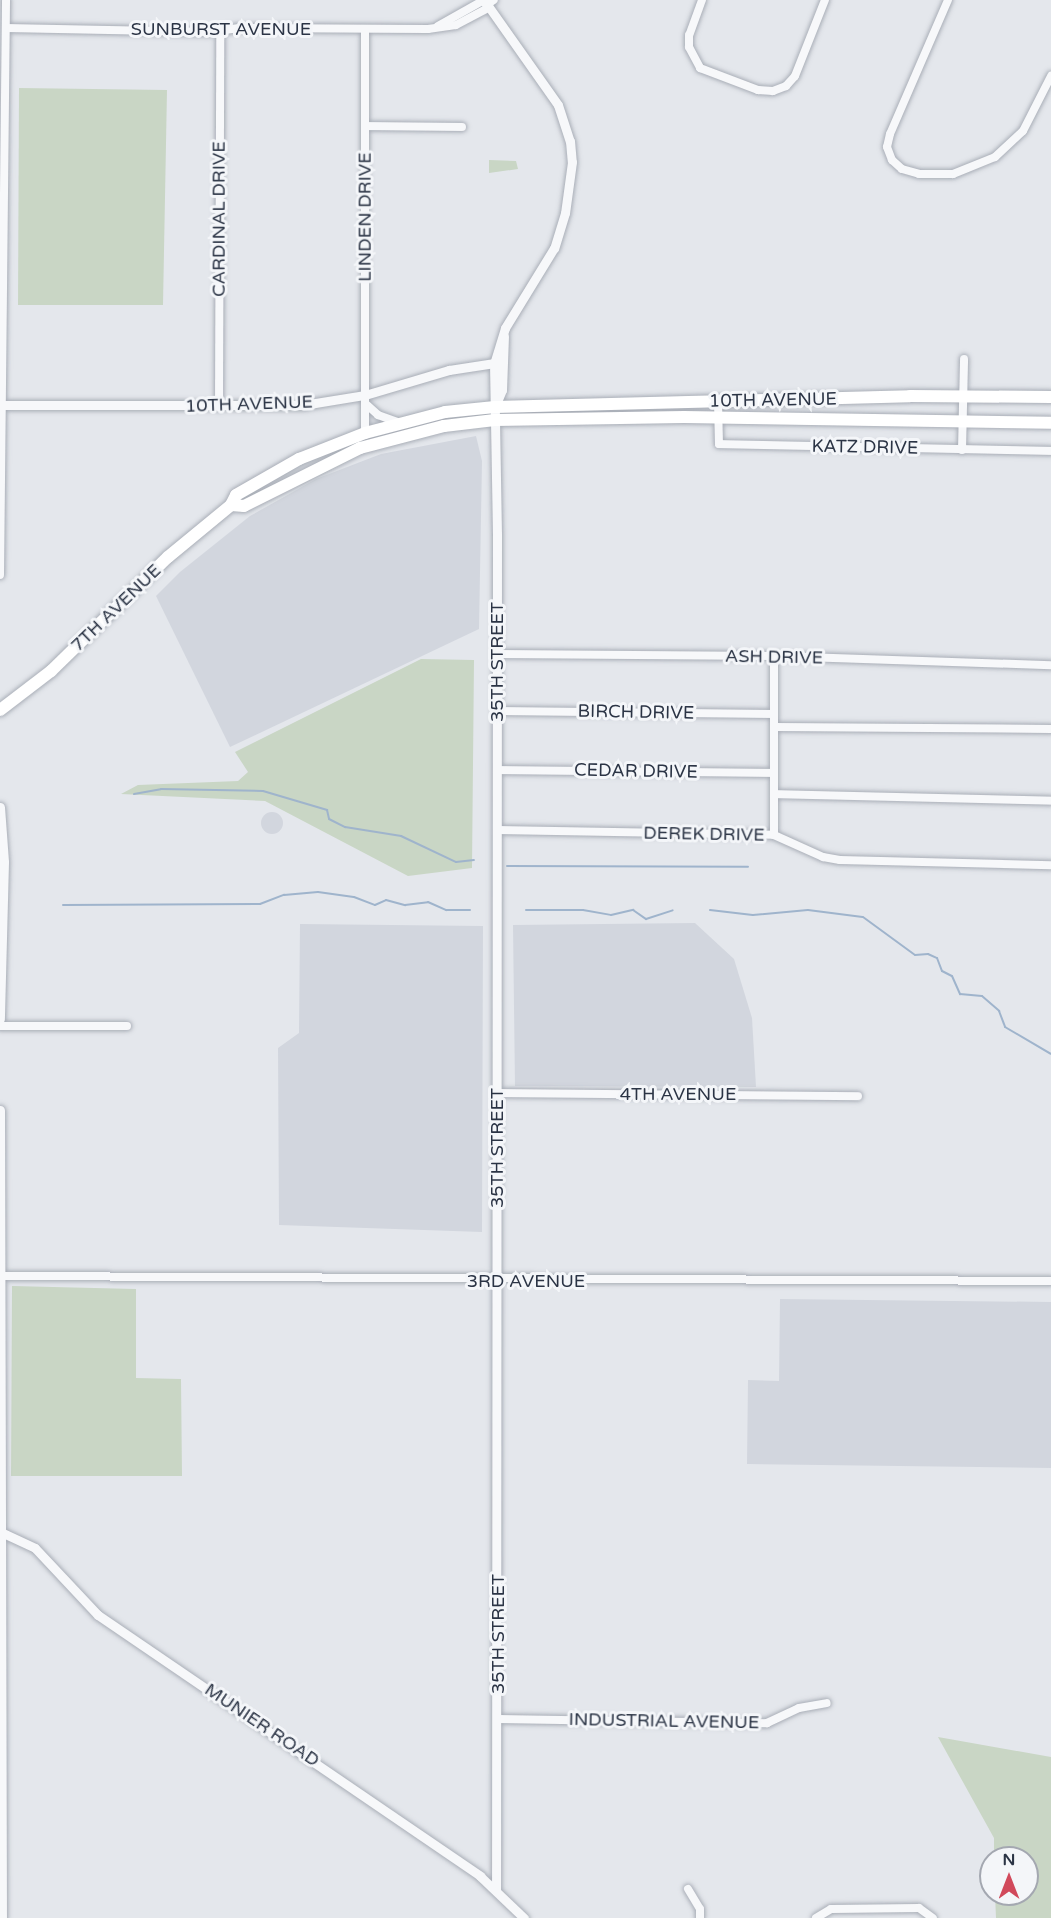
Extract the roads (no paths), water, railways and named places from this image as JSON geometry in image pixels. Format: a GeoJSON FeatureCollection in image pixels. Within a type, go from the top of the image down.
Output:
{"type":"FeatureCollection","features":[{"type":"Feature","properties":{"kind":"main road","name":"10TH AVENUE"},"geometry":{"type":"LineString","coordinates":[[495,406],[1051,397]]}},
{"type":"Feature","properties":{"kind":"main road","name":"7TH AVENUE"},"geometry":{"type":"LineString","coordinates":[[0,710],[51,671],[168,557],[231,506],[236,495],[271,473],[365,433],[445,412],[495,406]]}},
{"type":"Feature","properties":{"kind":"main road","name":"10TH AVENUE"},"geometry":{"type":"LineString","coordinates":[[495,420],[718,418],[1051,423]]}},
{"type":"Feature","properties":{"kind":"main road","name":"7TH AVENUE"},"geometry":{"type":"LineString","coordinates":[[231,506],[244,506],[360,448],[444,426],[495,420]]}},
{"type":"Feature","properties":{"kind":"street"},"geometry":{"type":"LineString","coordinates":[[0,575],[2,89],[6,0]]}},
{"type":"Feature","properties":{"kind":"street"},"geometry":{"type":"LineString","coordinates":[[702,0],[690,35],[693,58],[700,68],[758,90],[786,86],[795,76],[825,0]]}},
{"type":"Feature","properties":{"kind":"street"},"geometry":{"type":"LineString","coordinates":[[948,0],[890,134],[887,147],[902,169],[919,174],[953,174],[995,157],[1023,131],[1051,76]]}},
{"type":"Feature","properties":{"kind":"street","name":"SUNBURST AVENUE"},"geometry":{"type":"LineString","coordinates":[[6,28],[220,31],[437,27],[456,25],[487,3]]}},
{"type":"Feature","properties":{"kind":"street","name":"35TH STREET"},"geometry":{"type":"LineString","coordinates":[[487,3],[558,105],[570,141],[572,162],[565,213],[554,248],[505,328],[494,363],[497,654],[498,1719],[496,1890]]}},
{"type":"Feature","properties":{"kind":"street","name":"LINDEN DRIVE"},"geometry":{"type":"LineString","coordinates":[[365,29],[365,433]]}},
{"type":"Feature","properties":{"kind":"street","name":"CARDINAL DRIVE"},"geometry":{"type":"LineString","coordinates":[[219,407],[220,31]]}},
{"type":"Feature","properties":{"kind":"street"},"geometry":{"type":"LineString","coordinates":[[365,126],[462,126]]}},
{"type":"Feature","properties":{"kind":"street","name":"35TH STREET"},"geometry":{"type":"LineString","coordinates":[[495,406],[502,390],[505,328]]}},
{"type":"Feature","properties":{"kind":"street"},"geometry":{"type":"LineString","coordinates":[[964,359],[962,450],[1051,451]]}},
{"type":"Feature","properties":{"kind":"street","name":"10TH AVENUE"},"geometry":{"type":"LineString","coordinates":[[2,405],[219,407],[282,406],[366,400],[449,370],[494,363]]}},
{"type":"Feature","properties":{"kind":"street"},"geometry":{"type":"LineString","coordinates":[[366,400],[378,415],[400,423]]}},
{"type":"Feature","properties":{"kind":"street","name":"KATZ DRIVE"},"geometry":{"type":"LineString","coordinates":[[718,401],[719,444],[962,450]]}},
{"type":"Feature","properties":{"kind":"street","name":"ASH DRIVE"},"geometry":{"type":"LineString","coordinates":[[497,654],[774,656],[1051,665]]}},
{"type":"Feature","properties":{"kind":"street"},"geometry":{"type":"LineString","coordinates":[[774,656],[774,835]]}},
{"type":"Feature","properties":{"kind":"street","name":"BIRCH DRIVE"},"geometry":{"type":"LineString","coordinates":[[497,711],[774,714]]}},
{"type":"Feature","properties":{"kind":"street"},"geometry":{"type":"LineString","coordinates":[[774,726],[1051,729]]}},
{"type":"Feature","properties":{"kind":"street","name":"CEDAR DRIVE"},"geometry":{"type":"LineString","coordinates":[[497,770],[774,773]]}},
{"type":"Feature","properties":{"kind":"street"},"geometry":{"type":"LineString","coordinates":[[774,794],[1051,801]]}},
{"type":"Feature","properties":{"kind":"street"},"geometry":{"type":"LineString","coordinates":[[0,807],[4,862],[0,1019]]}},
{"type":"Feature","properties":{"kind":"street","name":"DEREK DRIVE"},"geometry":{"type":"LineString","coordinates":[[497,830],[774,835],[822,857],[840,860],[1051,865]]}},
{"type":"Feature","properties":{"kind":"street"},"geometry":{"type":"LineString","coordinates":[[0,1026],[127,1026]]}},
{"type":"Feature","properties":{"kind":"street","name":"4TH AVENUE"},"geometry":{"type":"LineString","coordinates":[[497,1093],[858,1096]]}},
{"type":"Feature","properties":{"kind":"street"},"geometry":{"type":"LineString","coordinates":[[0,1110],[2,1918]]}},
{"type":"Feature","properties":{"kind":"street","name":"3RD AVENUE"},"geometry":{"type":"LineString","coordinates":[[1,1276],[497,1281],[1051,1281]]}},
{"type":"Feature","properties":{"kind":"street","name":"MUNIER ROAD"},"geometry":{"type":"LineString","coordinates":[[1,1533],[35,1548],[98,1616],[367,1797],[496,1890],[524,1918]]}},
{"type":"Feature","properties":{"kind":"street","name":"INDUSTRIAL AVENUE"},"geometry":{"type":"LineString","coordinates":[[498,1719],[767,1724],[799,1708],[827,1703]]}},
{"type":"Feature","properties":{"kind":"street"},"geometry":{"type":"LineString","coordinates":[[688,1889],[700,1909],[700,1918]]}},
{"type":"Feature","properties":{"kind":"street"},"geometry":{"type":"LineString","coordinates":[[816,1918],[831,1909],[897,1908],[920,1908],[933,1918]]}},
{"type":"Feature","properties":{"kind":"waterway"},"geometry":{"type":"LineString","coordinates":[[134,794],[161,789],[263,791],[327,810],[329,819],[345,827],[401,836],[456,862],[474,860]]}},
{"type":"Feature","properties":{"kind":"waterway"},"geometry":{"type":"LineString","coordinates":[[507,866],[748,867]]}},
{"type":"Feature","properties":{"kind":"waterway"},"geometry":{"type":"LineString","coordinates":[[63,905],[260,904],[284,895],[318,892],[354,897],[375,905],[386,900],[405,905],[428,902],[446,910],[470,910]]}},
{"type":"Feature","properties":{"kind":"waterway"},"geometry":{"type":"LineString","coordinates":[[526,910],[583,910],[611,915],[633,910],[646,919],[673,910]]}},
{"type":"Feature","properties":{"kind":"waterway"},"geometry":{"type":"LineString","coordinates":[[710,910],[753,915],[808,910],[863,917],[915,955],[928,954],[937,958],[942,971],[952,976],[960,994],[982,996],[999,1011],[1005,1027],[1051,1054]]}}]}
